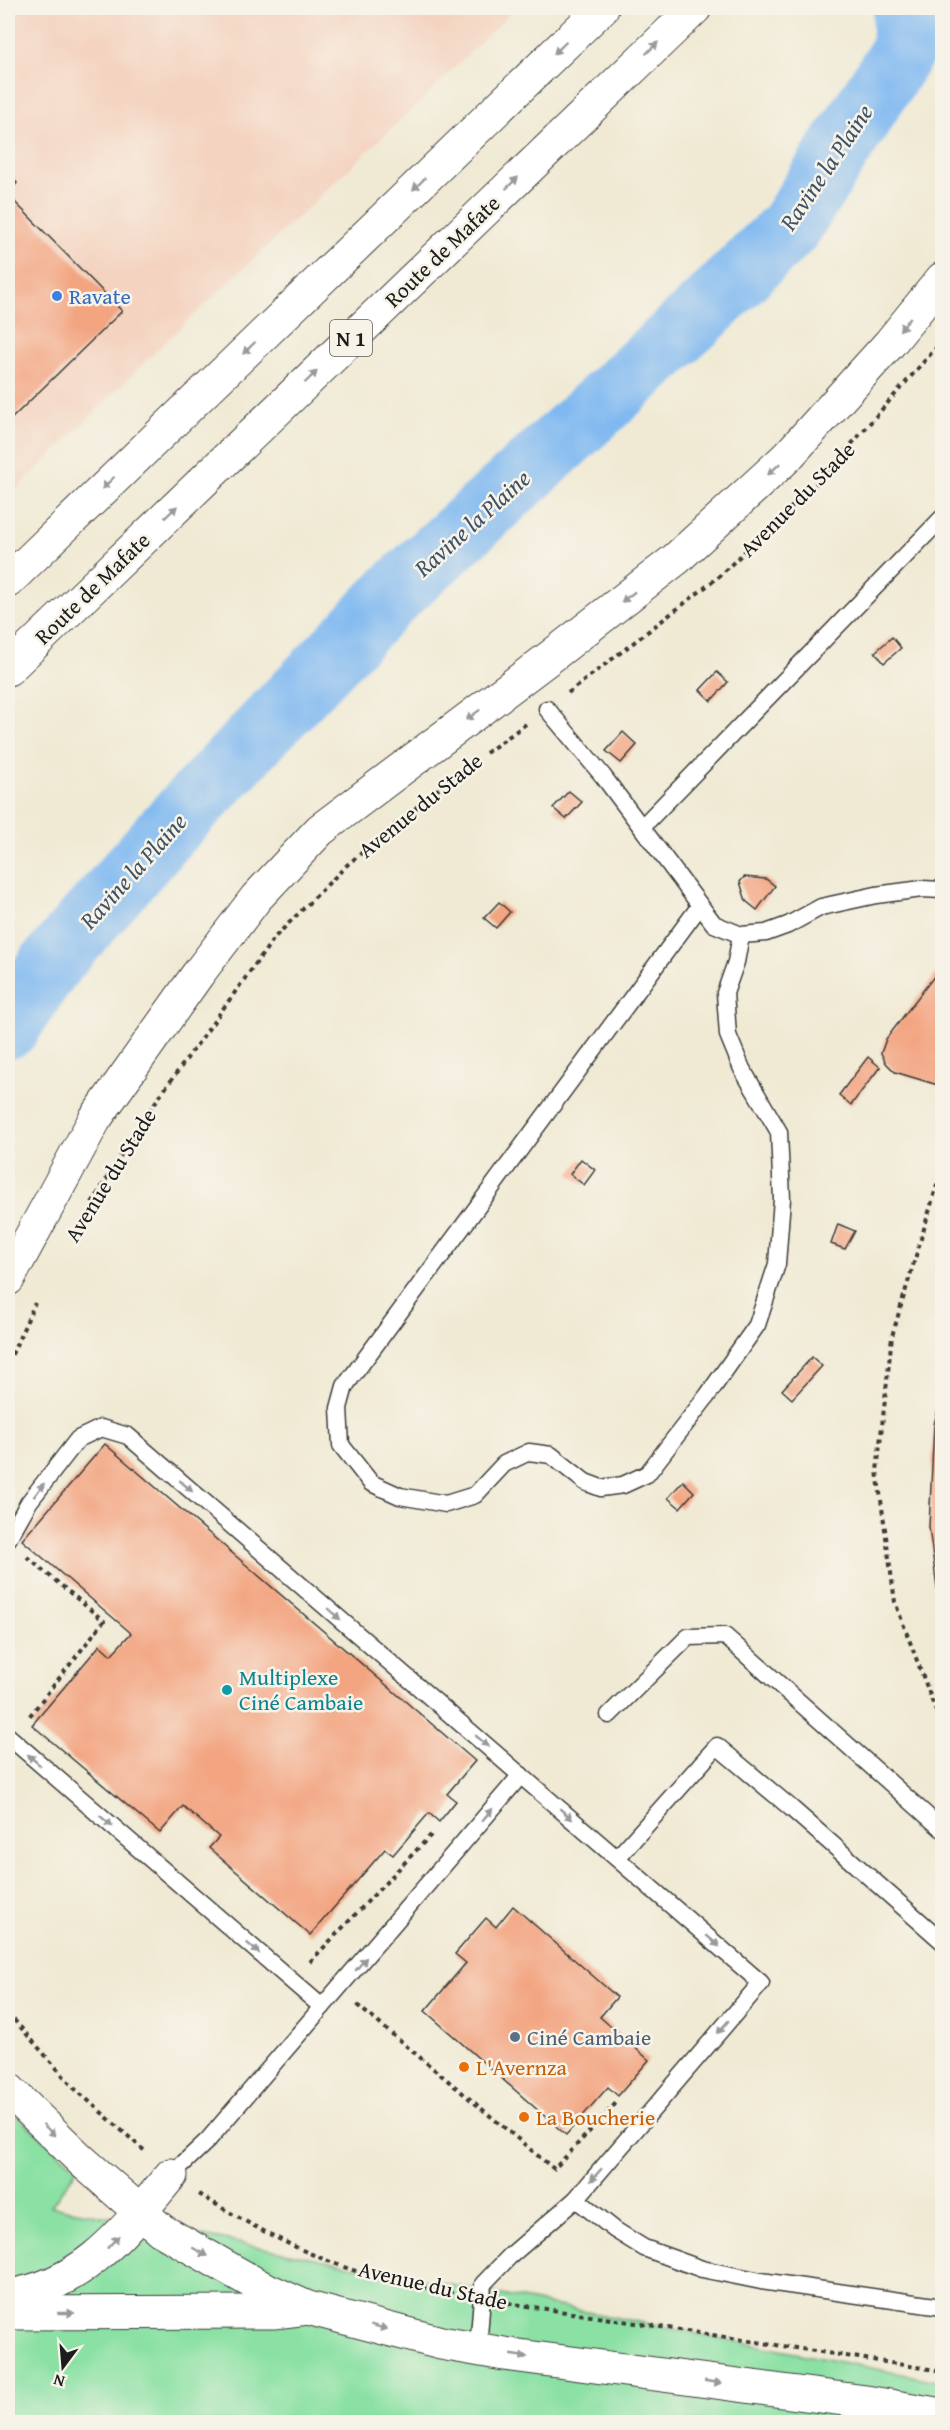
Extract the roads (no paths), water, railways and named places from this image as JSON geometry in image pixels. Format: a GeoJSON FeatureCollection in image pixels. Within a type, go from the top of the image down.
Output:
{"type":"FeatureCollection","features":[{"type":"Feature","properties":{"kind":"main road"},"geometry":{"type":"LineString","coordinates":[[8,581],[602,8]]}},
{"type":"Feature","properties":{"kind":"main road","name":"Route de Mafate"},"geometry":{"type":"LineString","coordinates":[[8,669],[694,8]]}},
{"type":"Feature","properties":{"kind":"main road","name":"Avenue du Stade"},"geometry":{"type":"LineString","coordinates":[[8,1279],[95,1119],[198,974],[256,898],[320,830],[676,559],[787,457],[890,343],[942,279]]}},
{"type":"Feature","properties":{"kind":"main road"},"geometry":{"type":"LineString","coordinates":[[8,2090],[81,2160],[161,2230],[251,2282],[308,2308],[441,2343],[942,2415]]}},
{"type":"Feature","properties":{"kind":"main road"},"geometry":{"type":"LineString","coordinates":[[8,2296],[55,2284],[105,2251],[171,2175]]}},
{"type":"Feature","properties":{"kind":"main road"},"geometry":{"type":"LineString","coordinates":[[8,2313],[274,2312],[308,2308]]}},
{"type":"Feature","properties":{"kind":"lane"},"geometry":{"type":"LineString","coordinates":[[642,827],[942,518]]}},
{"type":"Feature","properties":{"kind":"lane"},"geometry":{"type":"LineString","coordinates":[[547,710],[603,776],[714,924],[741,935],[766,933],[788,926],[821,907],[876,895],[922,889],[942,890]]}},
{"type":"Feature","properties":{"kind":"lane"},"geometry":{"type":"LineString","coordinates":[[699,907],[345,1386],[339,1408],[341,1445],[371,1483],[400,1496],[446,1504],[475,1495],[504,1464],[529,1452],[551,1455],[585,1482],[601,1488],[623,1485],[647,1474],[707,1396],[757,1325],[777,1264],[782,1199],[779,1132],[742,1069],[728,1035],[725,993],[736,963],[741,935]]}},
{"type":"Feature","properties":{"kind":"lane"},"geometry":{"type":"LineString","coordinates":[[8,1539],[30,1502],[78,1439],[101,1428],[128,1436],[761,1983],[576,2199],[509,2257],[483,2284],[478,2349]]}},
{"type":"Feature","properties":{"kind":"lane"},"geometry":{"type":"LineString","coordinates":[[609,1715],[688,1637],[725,1636],[942,1828]]}},
{"type":"Feature","properties":{"kind":"lane"},"geometry":{"type":"LineString","coordinates":[[8,1736],[322,2007]]}},
{"type":"Feature","properties":{"kind":"lane"},"geometry":{"type":"LineString","coordinates":[[617,1858],[717,1746],[942,1941]]}},
{"type":"Feature","properties":{"kind":"lane"},"geometry":{"type":"LineString","coordinates":[[171,2175],[208,2140],[521,1775]]}},
{"type":"Feature","properties":{"kind":"lane"},"geometry":{"type":"LineString","coordinates":[[576,2199],[615,2230],[644,2248],[702,2269],[761,2281],[942,2307]]}},
{"type":"Feature","properties":{"kind":"waterway","name":"Ravine la Plaine"},"geometry":{"type":"LineString","coordinates":[[8,1027],[48,967],[167,831],[390,597],[701,314],[790,227],[903,50],[905,8]]}},
{"type":"Feature","properties":{"kind":"place","name":"Ravate"},"geometry":{"type":"Point","coordinates":[57,296]}},
{"type":"Feature","properties":{"kind":"place","name":"Multiplexe Ciné Cambaie"},"geometry":{"type":"Point","coordinates":[227,1690]}},
{"type":"Feature","properties":{"kind":"place","name":"Ciné Cambaie"},"geometry":{"type":"Point","coordinates":[515,2037]}},
{"type":"Feature","properties":{"kind":"place","name":"L'Avernza"},"geometry":{"type":"Point","coordinates":[464,2067]}},
{"type":"Feature","properties":{"kind":"place","name":"La Boucherie"},"geometry":{"type":"Point","coordinates":[524,2117]}}]}
